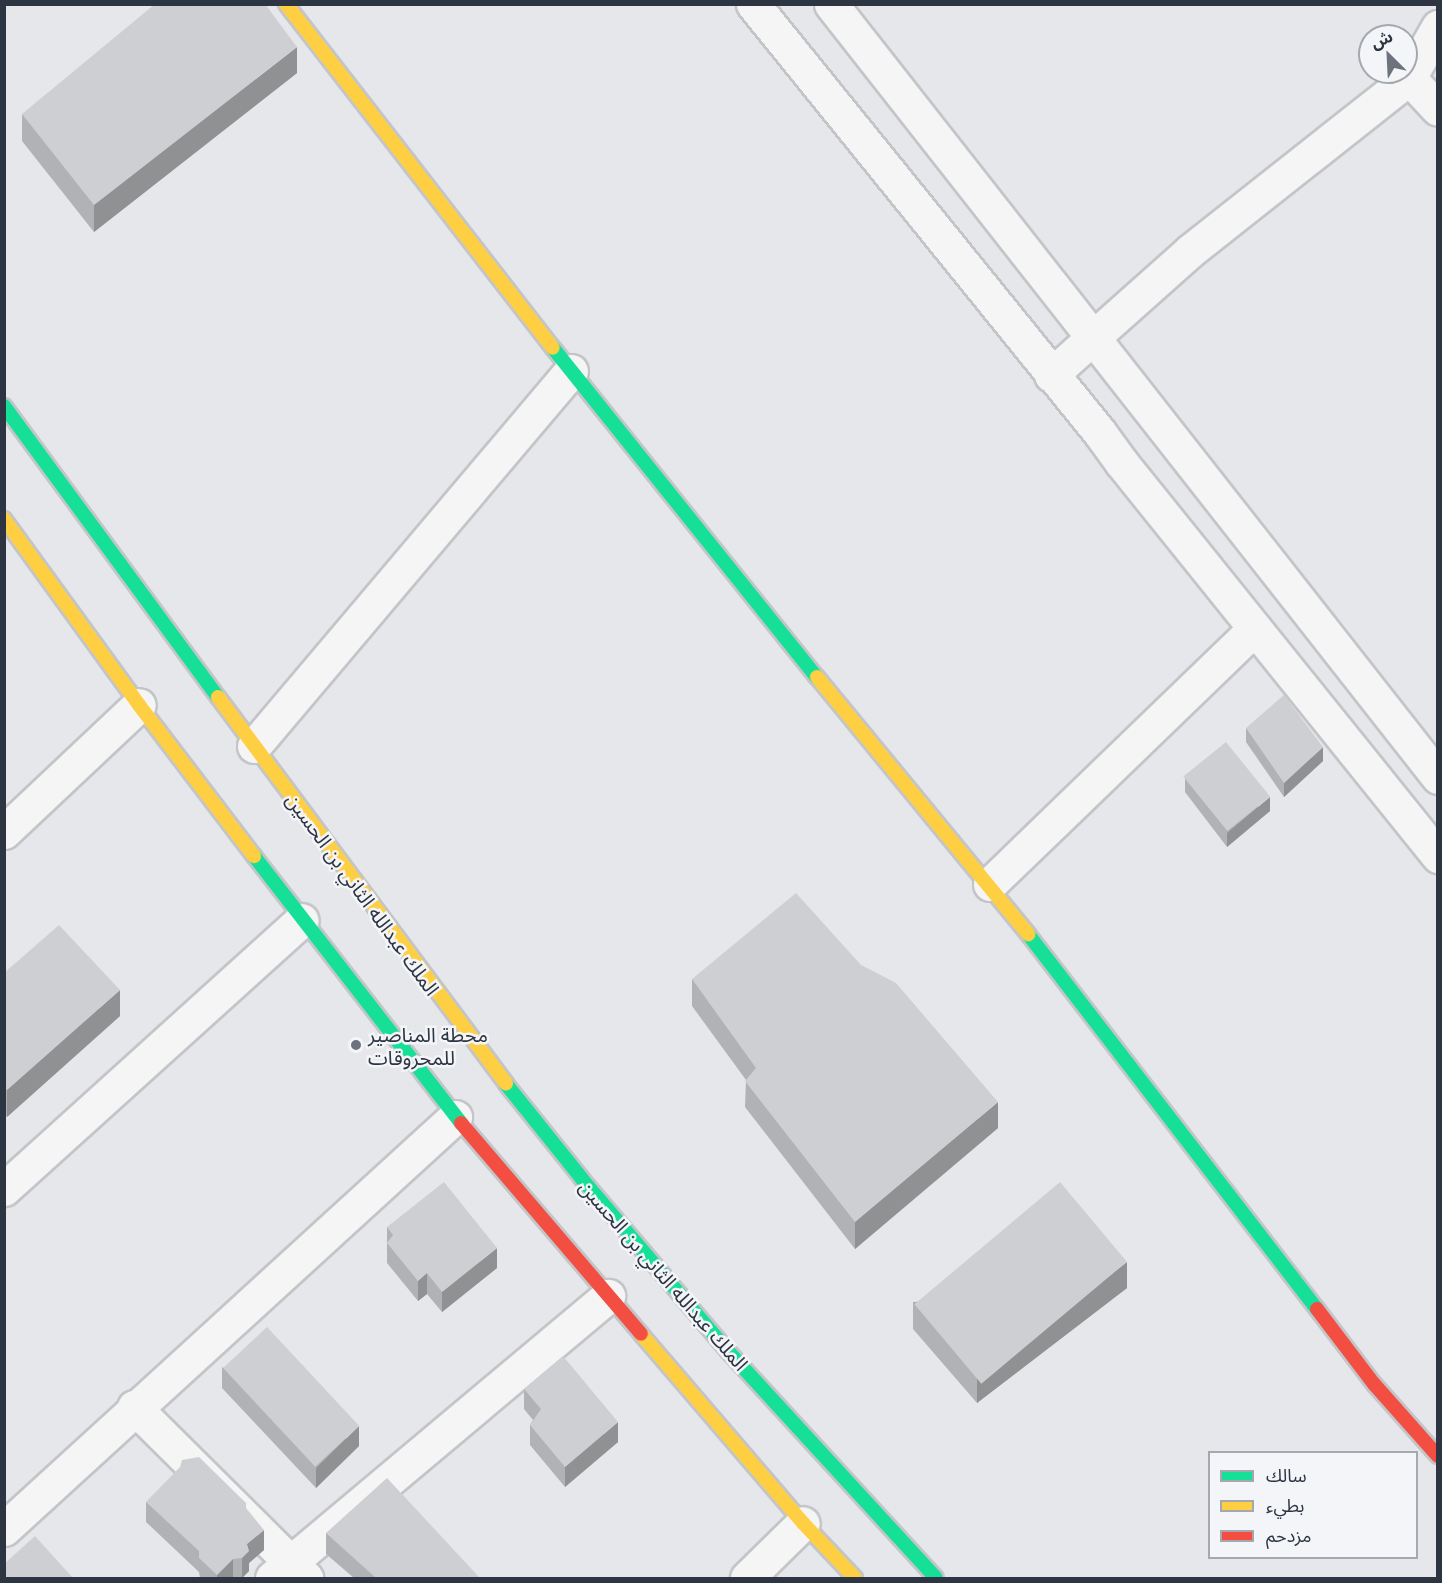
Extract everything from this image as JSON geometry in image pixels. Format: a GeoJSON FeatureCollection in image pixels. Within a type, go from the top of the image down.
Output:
{"type":"FeatureCollection","features":[{"type":"Feature","properties":{"kind":"main road"},"geometry":{"type":"LineString","coordinates":[[290,6],[571,371],[800,656],[990,884],[1374,1383],[1437,1456]]}},
{"type":"Feature","properties":{"kind":"main road","name":"الملك عبدالله الثاني بن الحسين"},"geometry":{"type":"LineString","coordinates":[[4,406],[470,1038],[582,1179],[727,1350],[936,1578]]}},
{"type":"Feature","properties":{"kind":"main road"},"geometry":{"type":"LineString","coordinates":[[8,531],[302,920],[455,1117],[803,1523],[855,1578]]}},
{"type":"Feature","properties":{"kind":"street"},"geometry":{"type":"LineString","coordinates":[[753,4],[1100,433],[1437,856]]}},
{"type":"Feature","properties":{"kind":"street"},"geometry":{"type":"LineString","coordinates":[[831,4],[1437,777]]}},
{"type":"Feature","properties":{"kind":"street"},"geometry":{"type":"LineString","coordinates":[[1418,62],[1437,27]]}},
{"type":"Feature","properties":{"kind":"street"},"geometry":{"type":"LineString","coordinates":[[1051,375],[1190,251],[1401,84]]}},
{"type":"Feature","properties":{"kind":"street"},"geometry":{"type":"LineString","coordinates":[[1414,84],[1437,109]]}},
{"type":"Feature","properties":{"kind":"street"},"geometry":{"type":"LineString","coordinates":[[254,746],[571,371]]}},
{"type":"Feature","properties":{"kind":"street"},"geometry":{"type":"LineString","coordinates":[[990,884],[1255,628]]}},
{"type":"Feature","properties":{"kind":"street"},"geometry":{"type":"LineString","coordinates":[[4,832],[139,705]]}},
{"type":"Feature","properties":{"kind":"street"},"geometry":{"type":"LineString","coordinates":[[4,1189],[302,920]]}},
{"type":"Feature","properties":{"kind":"street"},"geometry":{"type":"LineString","coordinates":[[4,1529],[134,1407],[455,1117]]}},
{"type":"Feature","properties":{"kind":"street"},"geometry":{"type":"LineString","coordinates":[[134,1407],[289,1573],[608,1296]]}},
{"type":"Feature","properties":{"kind":"street"},"geometry":{"type":"LineString","coordinates":[[747,1578],[803,1523]]}},
{"type":"Feature","properties":{"kind":"building"},"geometry":{"type":"Polygon","coordinates":[[[155,4],[265,4],[297,47],[94,205],[22,114],[155,4]]]}},
{"type":"Feature","properties":{"kind":"building"},"geometry":{"type":"Polygon","coordinates":[[[1284,695],[1323,747],[1284,783],[1246,728],[1284,695]]]}},
{"type":"Feature","properties":{"kind":"building"},"geometry":{"type":"Polygon","coordinates":[[[1226,742],[1270,796],[1227,831],[1183,777],[1226,742]]]}},
{"type":"Feature","properties":{"kind":"building"},"geometry":{"type":"Polygon","coordinates":[[[796,893],[861,965],[896,983],[998,1102],[855,1222],[745,1081],[756,1068],[692,979],[796,893]]]}},
{"type":"Feature","properties":{"kind":"building"},"geometry":{"type":"Polygon","coordinates":[[[59,925],[120,990],[7,1090],[4,1087],[4,973],[59,925]]]}},
{"type":"Feature","properties":{"kind":"building"},"geometry":{"type":"Polygon","coordinates":[[[444,1182],[497,1248],[442,1292],[427,1273],[418,1281],[387,1243],[393,1235],[387,1227],[444,1182]]]}},
{"type":"Feature","properties":{"kind":"building"},"geometry":{"type":"Polygon","coordinates":[[[1060,1182],[1127,1262],[981,1384],[914,1304],[1060,1182]]]}},
{"type":"Feature","properties":{"kind":"building"},"geometry":{"type":"Polygon","coordinates":[[[267,1327],[359,1426],[315,1467],[223,1368],[267,1327]]]}},
{"type":"Feature","properties":{"kind":"building"},"geometry":{"type":"Polygon","coordinates":[[[563,1356],[618,1422],[565,1467],[530,1425],[541,1409],[524,1389],[563,1356]]]}},
{"type":"Feature","properties":{"kind":"building"},"geometry":{"type":"Polygon","coordinates":[[[199,1457],[246,1503],[246,1508],[264,1530],[247,1544],[249,1551],[242,1558],[233,1559],[217,1575],[199,1558],[199,1551],[146,1502],[180,1467],[182,1460],[199,1457]]]}},
{"type":"Feature","properties":{"kind":"building"},"geometry":{"type":"Polygon","coordinates":[[[387,1478],[480,1578],[376,1578],[326,1533],[387,1478]]]}},
{"type":"Feature","properties":{"kind":"building"},"geometry":{"type":"Polygon","coordinates":[[[35,1536],[73,1578],[4,1578],[4,1564],[35,1536]]]}},
{"type":"Feature","properties":{"kind":"traffic: fast"},"geometry":{"type":"LineString","coordinates":[[553,348],[817,677]]}},
{"type":"Feature","properties":{"kind":"traffic: fast"},"geometry":{"type":"LineString","coordinates":[[4,406],[218,697]]}},
{"type":"Feature","properties":{"kind":"traffic: fast"},"geometry":{"type":"LineString","coordinates":[[254,856],[461,1123]]}},
{"type":"Feature","properties":{"kind":"traffic: fast"},"geometry":{"type":"LineString","coordinates":[[1028,934],[1317,1309]]}},
{"type":"Feature","properties":{"kind":"traffic: fast"},"geometry":{"type":"LineString","coordinates":[[506,1084],[582,1179],[727,1350],[936,1578]]}},
{"type":"Feature","properties":{"kind":"traffic: slow"},"geometry":{"type":"LineString","coordinates":[[286,4],[553,348]]}},
{"type":"Feature","properties":{"kind":"traffic: slow"},"geometry":{"type":"LineString","coordinates":[[4,519],[139,705],[254,856]]}},
{"type":"Feature","properties":{"kind":"traffic: slow"},"geometry":{"type":"LineString","coordinates":[[817,677],[1028,934]]}},
{"type":"Feature","properties":{"kind":"traffic: slow"},"geometry":{"type":"LineString","coordinates":[[218,697],[506,1084]]}},
{"type":"Feature","properties":{"kind":"traffic: slow"},"geometry":{"type":"LineString","coordinates":[[641,1334],[803,1523],[855,1578]]}},
{"type":"Feature","properties":{"kind":"traffic: jam"},"geometry":{"type":"LineString","coordinates":[[461,1123],[641,1334]]}},
{"type":"Feature","properties":{"kind":"traffic: jam"},"geometry":{"type":"LineString","coordinates":[[1317,1309],[1374,1384],[1438,1456]]}},
{"type":"Feature","properties":{"kind":"place","name":"محطة المناصير للمحروقات"},"geometry":{"type":"Point","coordinates":[356,1045]}}]}
